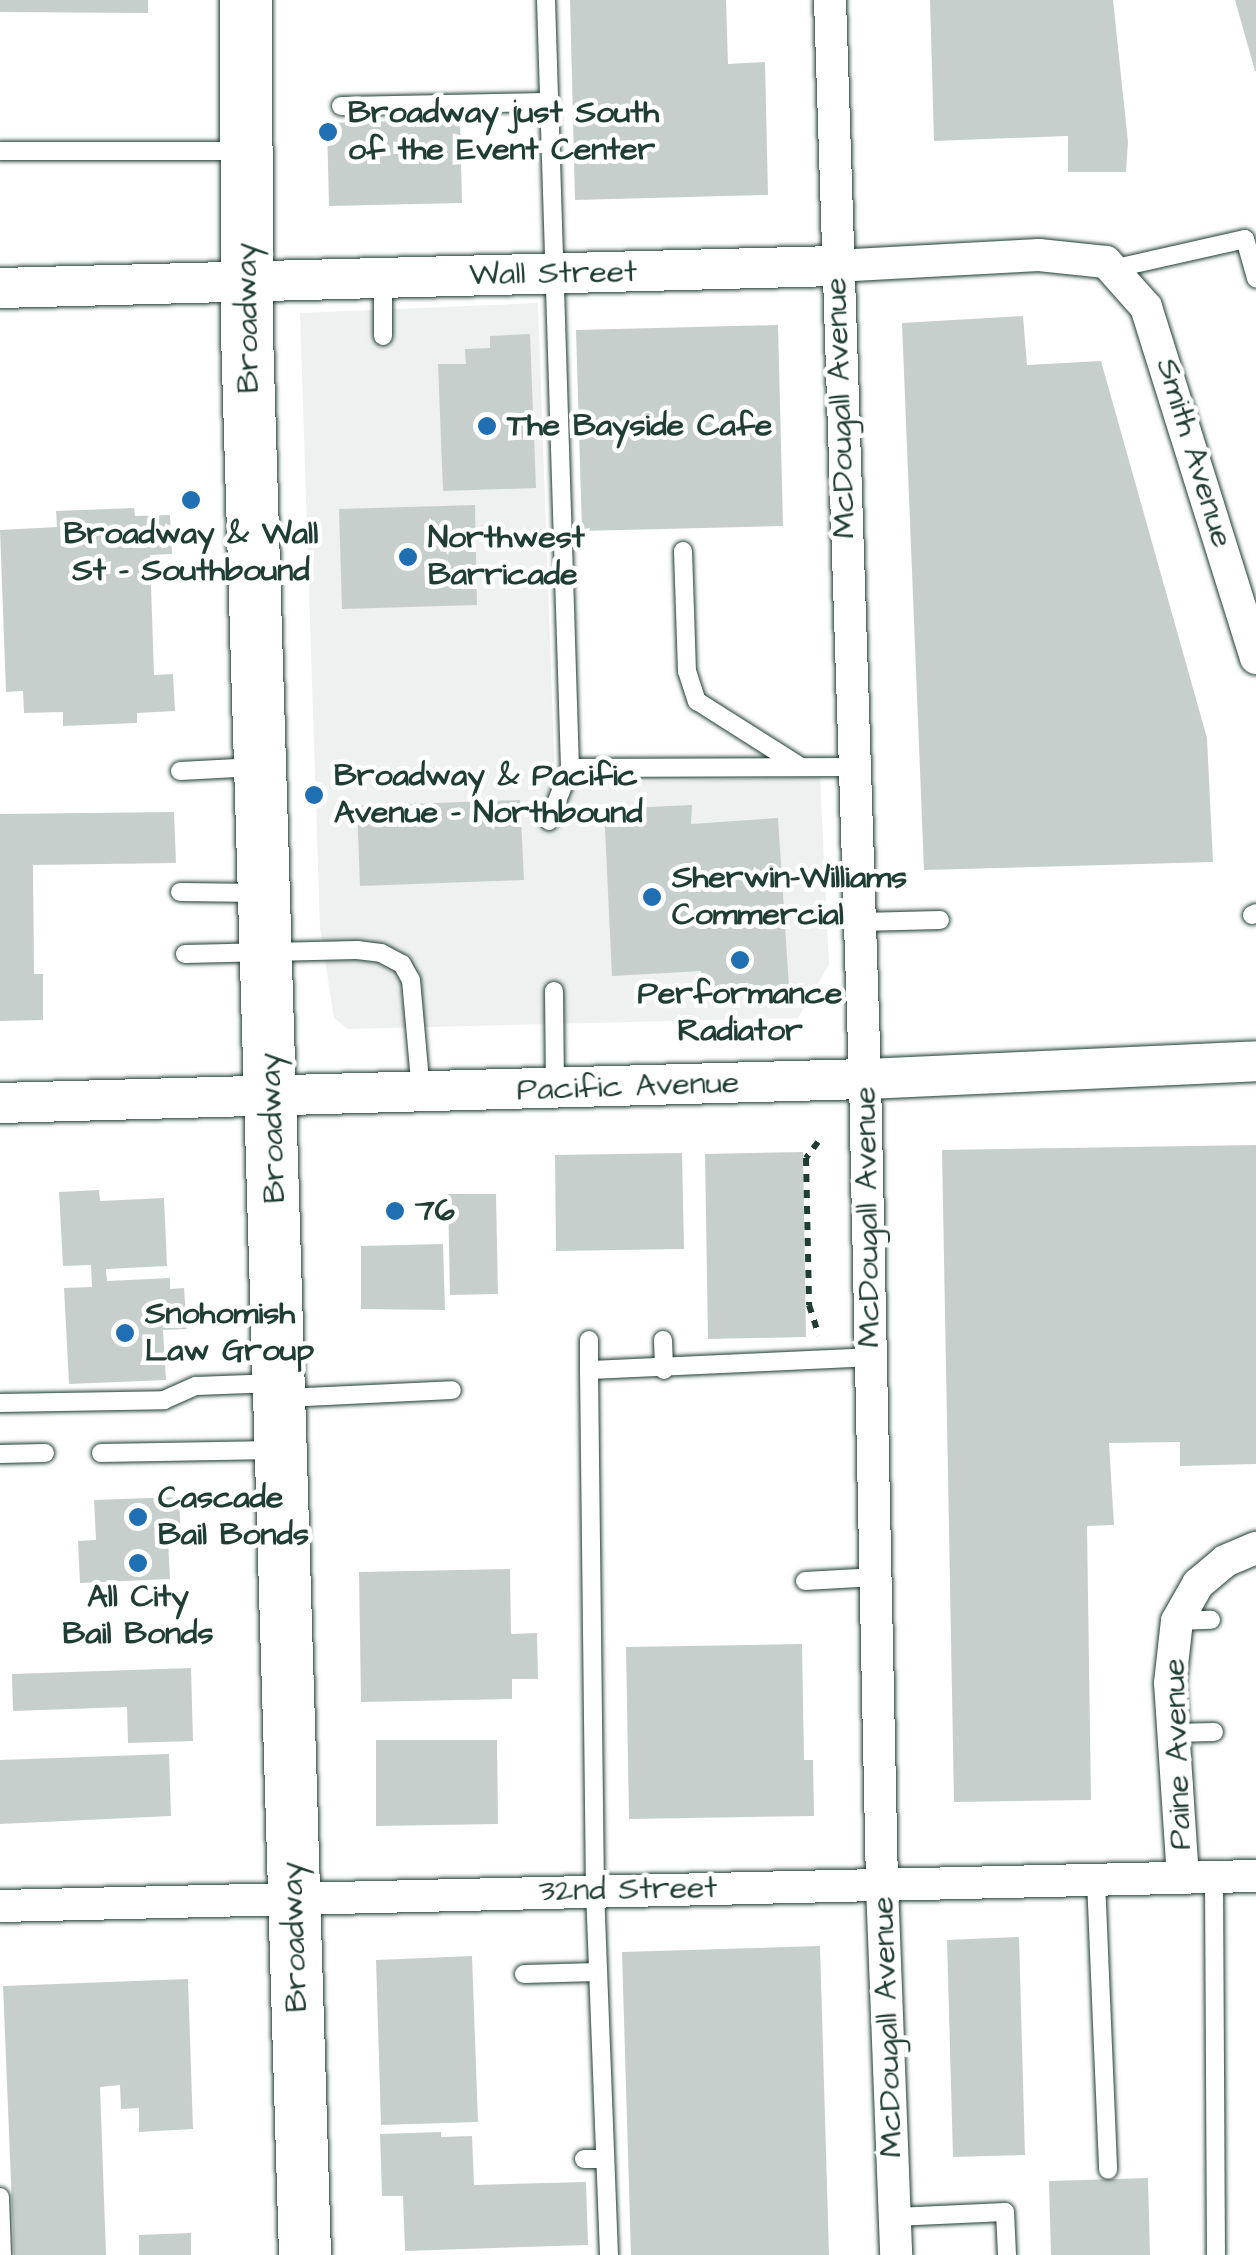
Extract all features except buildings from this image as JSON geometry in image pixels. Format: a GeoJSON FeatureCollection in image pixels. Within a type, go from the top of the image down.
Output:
{"type":"FeatureCollection","features":[{"type":"Feature","properties":{"kind":"main road","name":"Broadway"},"geometry":{"type":"LineString","coordinates":[[246,0],[247,282],[305,2255]]}},
{"type":"Feature","properties":{"kind":"street","name":"McDougall Avenue"},"geometry":{"type":"LineString","coordinates":[[830,0],[865,1080],[856,1358],[876,1577],[882,1885],[896,2255]]}},
{"type":"Feature","properties":{"kind":"street","name":"Wall Street"},"geometry":{"type":"LineString","coordinates":[[0,288],[836,266],[1039,255],[1109,265]]}},
{"type":"Feature","properties":{"kind":"street","name":"Smith Avenue"},"geometry":{"type":"LineString","coordinates":[[1109,265],[1146,307],[1249,611],[1256,658]]}},
{"type":"Feature","properties":{"kind":"street","name":"Pacific Avenue"},"geometry":{"type":"LineString","coordinates":[[0,1102],[865,1080],[1256,1061]]}},
{"type":"Feature","properties":{"kind":"street","name":"Paine Avenue"},"geometry":{"type":"LineString","coordinates":[[1198,1878],[1174,1734],[1170,1684],[1177,1620],[1198,1584],[1224,1561],[1256,1548]]}},
{"type":"Feature","properties":{"kind":"street","name":"32nd Street"},"geometry":{"type":"LineString","coordinates":[[0,1906],[1256,1876]]}},
{"type":"Feature","properties":{"kind":"lane"},"geometry":{"type":"LineString","coordinates":[[546,0],[570,768],[549,821]]}},
{"type":"Feature","properties":{"kind":"lane"},"geometry":{"type":"LineString","coordinates":[[341,106],[549,102]]}},
{"type":"Feature","properties":{"kind":"lane"},"geometry":{"type":"LineString","coordinates":[[0,152],[246,151]]}},
{"type":"Feature","properties":{"kind":"lane"},"geometry":{"type":"LineString","coordinates":[[1109,265],[1245,239],[1256,278]]}},
{"type":"Feature","properties":{"kind":"lane"},"geometry":{"type":"LineString","coordinates":[[383,278],[383,336]]}},
{"type":"Feature","properties":{"kind":"lane"},"geometry":{"type":"LineString","coordinates":[[684,551],[687,671],[697,700],[802,768]]}},
{"type":"Feature","properties":{"kind":"lane"},"geometry":{"type":"LineString","coordinates":[[180,771],[262,767]]}},
{"type":"Feature","properties":{"kind":"lane"},"geometry":{"type":"LineString","coordinates":[[570,768],[854,767]]}},
{"type":"Feature","properties":{"kind":"lane"},"geometry":{"type":"LineString","coordinates":[[180,892],[266,893]]}},
{"type":"Feature","properties":{"kind":"lane"},"geometry":{"type":"LineString","coordinates":[[860,922],[940,920]]}},
{"type":"Feature","properties":{"kind":"lane"},"geometry":{"type":"LineString","coordinates":[[185,954],[356,950],[381,953],[402,964],[412,980],[421,1094]]}},
{"type":"Feature","properties":{"kind":"lane"},"geometry":{"type":"LineString","coordinates":[[554,991],[555,1089]]}},
{"type":"Feature","properties":{"kind":"lane"},"geometry":{"type":"LineString","coordinates":[[589,1340],[595,1891],[609,2255]]}},
{"type":"Feature","properties":{"kind":"lane"},"geometry":{"type":"LineString","coordinates":[[662,1340],[664,1370]]}},
{"type":"Feature","properties":{"kind":"lane"},"geometry":{"type":"LineString","coordinates":[[589,1370],[664,1370],[856,1358]]}},
{"type":"Feature","properties":{"kind":"lane"},"geometry":{"type":"LineString","coordinates":[[0,1403],[164,1400],[196,1386],[280,1391],[452,1390]]}},
{"type":"Feature","properties":{"kind":"lane"},"geometry":{"type":"LineString","coordinates":[[101,1453],[281,1450]]}},
{"type":"Feature","properties":{"kind":"lane"},"geometry":{"type":"LineString","coordinates":[[0,1454],[45,1453]]}},
{"type":"Feature","properties":{"kind":"lane"},"geometry":{"type":"LineString","coordinates":[[806,1581],[876,1577]]}},
{"type":"Feature","properties":{"kind":"lane"},"geometry":{"type":"LineString","coordinates":[[1177,1620],[1211,1620]]}},
{"type":"Feature","properties":{"kind":"lane"},"geometry":{"type":"LineString","coordinates":[[1174,1734],[1214,1732]]}},
{"type":"Feature","properties":{"kind":"lane"},"geometry":{"type":"LineString","coordinates":[[1198,1878],[1216,2255]]}},
{"type":"Feature","properties":{"kind":"lane"},"geometry":{"type":"LineString","coordinates":[[1096,1880],[1108,2170]]}},
{"type":"Feature","properties":{"kind":"lane"},"geometry":{"type":"LineString","coordinates":[[524,1974],[598,1972]]}},
{"type":"Feature","properties":{"kind":"lane"},"geometry":{"type":"LineString","coordinates":[[584,2159],[605,2159]]}},
{"type":"Feature","properties":{"kind":"lane"},"geometry":{"type":"LineString","coordinates":[[0,2197],[2,2255]]}},
{"type":"Feature","properties":{"kind":"lane"},"geometry":{"type":"LineString","coordinates":[[895,2217],[1004,2212],[1006,2255]]}},
{"type":"Feature","properties":{"kind":"path"},"geometry":{"type":"LineString","coordinates":[[818,1142],[806,1158],[809,1305],[819,1336],[856,1358]]}},
{"type":"Feature","properties":{"kind":"shaded area"},"geometry":{"type":"Polygon","coordinates":[[[538,303],[555,784],[820,777],[829,965],[798,1018],[348,1029],[334,1018],[320,928],[300,313],[538,303]]]}},
{"type":"Feature","properties":{"kind":"place","name":"Broadway just South of the Event Center"},"geometry":{"type":"Point","coordinates":[328,132]}},
{"type":"Feature","properties":{"kind":"place","name":"The Bayside Cafe"},"geometry":{"type":"Point","coordinates":[487,426]}},
{"type":"Feature","properties":{"kind":"place","name":"Broadway & Wall St - Southbound"},"geometry":{"type":"Point","coordinates":[191,500]}},
{"type":"Feature","properties":{"kind":"place","name":"Northwest Barricade"},"geometry":{"type":"Point","coordinates":[408,557]}},
{"type":"Feature","properties":{"kind":"place","name":"Broadway & Pacific Avenue - Northbound"},"geometry":{"type":"Point","coordinates":[314,795]}},
{"type":"Feature","properties":{"kind":"place","name":"Sherwin-Williams Commercial"},"geometry":{"type":"Point","coordinates":[652,897]}},
{"type":"Feature","properties":{"kind":"place","name":"Performance Radiator"},"geometry":{"type":"Point","coordinates":[740,960]}},
{"type":"Feature","properties":{"kind":"place","name":"76"},"geometry":{"type":"Point","coordinates":[395,1211]}},
{"type":"Feature","properties":{"kind":"place","name":"Snohomish Law Group"},"geometry":{"type":"Point","coordinates":[125,1333]}},
{"type":"Feature","properties":{"kind":"place","name":"Cascade Bail Bonds"},"geometry":{"type":"Point","coordinates":[138,1517]}},
{"type":"Feature","properties":{"kind":"place","name":"All City Bail Bonds"},"geometry":{"type":"Point","coordinates":[138,1563]}}]}
